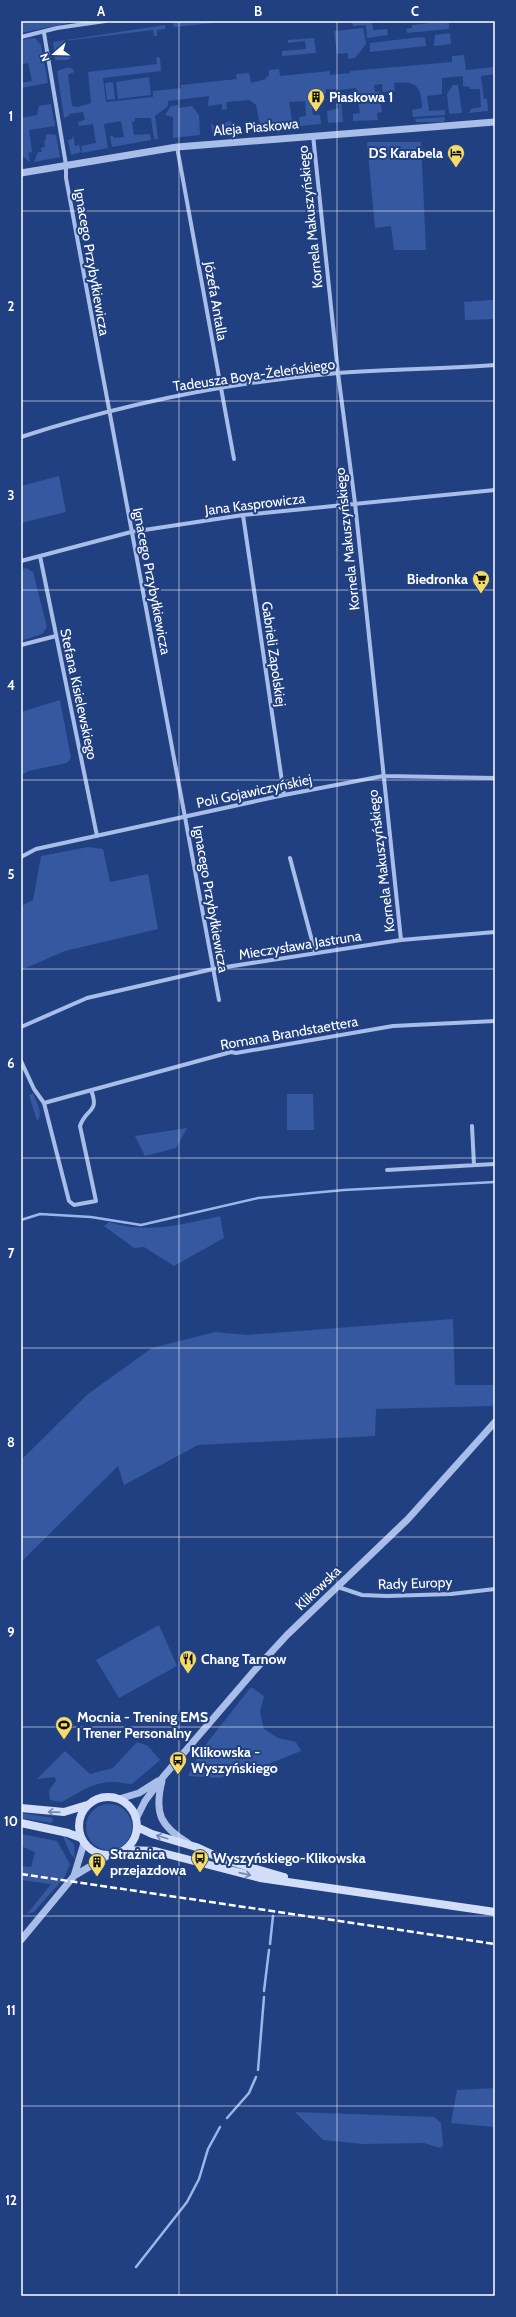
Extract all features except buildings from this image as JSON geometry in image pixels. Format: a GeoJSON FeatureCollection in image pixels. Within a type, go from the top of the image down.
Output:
{"type":"FeatureCollection","features":[{"type":"Feature","properties":{"kind":"main road"},"geometry":{"type":"LineString","coordinates":[[21,1808],[59,1812],[87,1805],[102,1797],[119,1799],[128,1805],[136,1819],[137,1827],[133,1840],[125,1850]]}},
{"type":"Feature","properties":{"kind":"main road"},"geometry":{"type":"LineString","coordinates":[[82,1840],[79,1821],[87,1805]]}},
{"type":"Feature","properties":{"kind":"main road"},"geometry":{"type":"LineString","coordinates":[[21,1823],[68,1833],[82,1840],[92,1851],[109,1855],[125,1850],[155,1851],[246,1875],[495,1912]]}},
{"type":"Feature","properties":{"kind":"main road"},"geometry":{"type":"LineString","coordinates":[[137,1827],[152,1834],[196,1847],[222,1859],[306,1885]]}},
{"type":"Feature","properties":{"kind":"street"},"geometry":{"type":"LineString","coordinates":[[21,37],[44,33],[57,28],[105,21]]}},
{"type":"Feature","properties":{"kind":"street","name":"Ignacego Przybyłkiewicza"},"geometry":{"type":"LineString","coordinates":[[44,33],[66,165],[66,178],[108,410],[186,817],[212,969],[219,1000]]}},
{"type":"Feature","properties":{"kind":"street","name":"Aleja Piaskowa"},"geometry":{"type":"LineString","coordinates":[[21,173],[177,147],[313,135],[495,122]]}},
{"type":"Feature","properties":{"kind":"street","name":"Kornela Makuszyńskiego"},"geometry":{"type":"LineString","coordinates":[[313,135],[338,373],[355,503],[401,940]]}},
{"type":"Feature","properties":{"kind":"street","name":"Józefa Antalla"},"geometry":{"type":"LineString","coordinates":[[177,147],[234,459]]}},
{"type":"Feature","properties":{"kind":"street","name":"Tadeusza Boya-Żeleńskiego"},"geometry":{"type":"LineString","coordinates":[[21,437],[108,410],[221,388],[338,373],[495,365]]}},
{"type":"Feature","properties":{"kind":"street","name":"Jana Kasprowicza"},"geometry":{"type":"LineString","coordinates":[[21,561],[131,532],[243,515],[495,490]]}},
{"type":"Feature","properties":{"kind":"street","name":"Gabrieli Zapolskiej"},"geometry":{"type":"LineString","coordinates":[[243,515],[284,795]]}},
{"type":"Feature","properties":{"kind":"street","name":"Stefana Kisielewskiego"},"geometry":{"type":"LineString","coordinates":[[40,556],[97,836]]}},
{"type":"Feature","properties":{"kind":"street"},"geometry":{"type":"LineString","coordinates":[[21,645],[56,636]]}},
{"type":"Feature","properties":{"kind":"street","name":"Poli Gojawiczyńskiej"},"geometry":{"type":"LineString","coordinates":[[21,857],[36,849],[284,795],[383,776],[495,778]]}},
{"type":"Feature","properties":{"kind":"street"},"geometry":{"type":"LineString","coordinates":[[290,858],[315,952]]}},
{"type":"Feature","properties":{"kind":"street","name":"Mieczysława Jastruna"},"geometry":{"type":"LineString","coordinates":[[21,1027],[87,998],[212,969],[401,940],[495,932]]}},
{"type":"Feature","properties":{"kind":"street","name":"Romana Brandstaettera"},"geometry":{"type":"LineString","coordinates":[[44,1103],[231,1052],[236,1053],[393,1026],[495,1021]]}},
{"type":"Feature","properties":{"kind":"street"},"geometry":{"type":"LineString","coordinates":[[21,1061],[34,1089],[44,1103],[69,1201],[78,1205],[96,1201],[80,1126],[84,1119],[93,1111],[95,1105],[91,1090]]}},
{"type":"Feature","properties":{"kind":"street"},"geometry":{"type":"LineString","coordinates":[[472,1126],[474,1165]]}},
{"type":"Feature","properties":{"kind":"street"},"geometry":{"type":"LineString","coordinates":[[387,1170],[495,1164]]}},
{"type":"Feature","properties":{"kind":"street","name":"Klikowska"},"geometry":{"type":"LineString","coordinates":[[136,1819],[145,1801],[163,1777],[266,1657],[415,1512],[495,1422]]}},
{"type":"Feature","properties":{"kind":"street","name":"Rady Europy"},"geometry":{"type":"LineString","coordinates":[[338,1587],[362,1595],[387,1596],[451,1594],[495,1589]]}},
{"type":"Feature","properties":{"kind":"street"},"geometry":{"type":"LineString","coordinates":[[163,1777],[158,1799],[161,1818],[170,1831],[196,1847]]}},
{"type":"Feature","properties":{"kind":"street","name":"Klikowska"},"geometry":{"type":"LineString","coordinates":[[119,1799],[139,1793],[163,1777]]}},
{"type":"Feature","properties":{"kind":"street"},"geometry":{"type":"LineString","coordinates":[[74,1876],[82,1840]]}},
{"type":"Feature","properties":{"kind":"street"},"geometry":{"type":"LineString","coordinates":[[21,1940],[74,1876],[109,1855]]}},
{"type":"Feature","properties":{"kind":"shaded area"},"geometry":{"type":"Polygon","coordinates":[[[21,21],[78,21],[21,33],[21,21]]]}},
{"type":"Feature","properties":{"kind":"shaded area"},"geometry":{"type":"Polygon","coordinates":[[[189,21],[233,21],[174,27],[173,23],[189,21]]]}},
{"type":"Feature","properties":{"kind":"shaded area"},"geometry":{"type":"Polygon","coordinates":[[[352,21],[372,21],[373,30],[387,29],[388,35],[367,38],[366,25],[353,26],[352,21]]]}},
{"type":"Feature","properties":{"kind":"shaded area"},"geometry":{"type":"Polygon","coordinates":[[[449,21],[449,29],[407,33],[406,29],[412,28],[412,25],[449,21]]]}},
{"type":"Feature","properties":{"kind":"shaded area"},"geometry":{"type":"Polygon","coordinates":[[[165,25],[165,29],[157,30],[157,36],[154,36],[153,30],[64,41],[64,55],[71,54],[72,57],[68,60],[55,60],[53,42],[165,25]]]}},
{"type":"Feature","properties":{"kind":"shaded area"},"geometry":{"type":"Polygon","coordinates":[[[363,28],[366,44],[355,58],[348,59],[348,53],[337,54],[334,31],[363,28]]]}},
{"type":"Feature","properties":{"kind":"shaded area"},"geometry":{"type":"Polygon","coordinates":[[[450,33],[451,44],[434,46],[435,35],[450,33]]]}},
{"type":"Feature","properties":{"kind":"shaded area"},"geometry":{"type":"Polygon","coordinates":[[[421,37],[425,38],[426,46],[370,52],[370,43],[421,37]]]}},
{"type":"Feature","properties":{"kind":"shaded area"},"geometry":{"type":"Polygon","coordinates":[[[35,38],[41,45],[48,83],[21,88],[21,83],[32,81],[28,63],[21,65],[21,40],[35,38]]]}},
{"type":"Feature","properties":{"kind":"shaded area"},"geometry":{"type":"Polygon","coordinates":[[[314,38],[316,53],[282,56],[282,51],[306,49],[305,41],[288,43],[288,40],[314,38]]]}},
{"type":"Feature","properties":{"kind":"shaded area"},"geometry":{"type":"Polygon","coordinates":[[[464,55],[466,70],[495,67],[495,74],[481,76],[484,99],[487,99],[488,111],[469,113],[471,109],[481,107],[480,89],[470,89],[470,87],[463,86],[463,76],[442,78],[442,94],[427,96],[429,111],[445,110],[445,115],[413,117],[412,110],[422,108],[421,101],[419,90],[413,84],[408,83],[394,83],[395,91],[383,92],[382,84],[374,85],[375,92],[379,92],[382,112],[377,113],[378,120],[353,121],[353,114],[360,113],[356,88],[340,90],[343,122],[328,123],[327,111],[339,108],[337,89],[326,89],[326,93],[317,94],[318,108],[312,108],[313,115],[320,115],[321,124],[300,126],[299,117],[306,116],[305,101],[289,102],[293,126],[261,129],[256,105],[250,100],[226,102],[227,109],[222,110],[222,104],[208,106],[209,96],[168,101],[168,106],[155,116],[158,139],[154,139],[151,118],[135,118],[135,121],[132,122],[134,135],[150,134],[151,140],[112,147],[110,136],[113,136],[114,138],[124,137],[121,121],[104,124],[108,148],[82,153],[81,146],[96,143],[93,124],[79,126],[78,122],[85,120],[83,112],[69,114],[69,116],[64,118],[57,71],[69,67],[74,70],[73,73],[68,74],[72,106],[78,107],[91,103],[88,72],[157,64],[156,57],[160,58],[161,71],[103,78],[106,102],[153,97],[153,91],[181,88],[181,85],[237,79],[236,74],[249,73],[251,83],[266,79],[266,77],[269,76],[269,70],[279,69],[280,76],[330,71],[330,75],[350,73],[350,71],[452,62],[452,56],[464,55]]]}},
{"type":"Feature","properties":{"kind":"shaded area"},"geometry":{"type":"Polygon","coordinates":[[[149,77],[151,95],[118,99],[116,82],[149,77]]]}},
{"type":"Feature","properties":{"kind":"shaded area"},"geometry":{"type":"Polygon","coordinates":[[[113,82],[115,99],[107,100],[105,83],[113,82]]]}},
{"type":"Feature","properties":{"kind":"shaded area"},"geometry":{"type":"Polygon","coordinates":[[[453,85],[458,85],[462,113],[449,114],[447,94],[453,85]]]}},
{"type":"Feature","properties":{"kind":"shaded area"},"geometry":{"type":"Polygon","coordinates":[[[51,104],[55,126],[29,130],[32,152],[28,153],[30,162],[21,155],[21,118],[37,115],[39,106],[51,104]]]}},
{"type":"Feature","properties":{"kind":"shaded area"},"geometry":{"type":"Polygon","coordinates":[[[178,105],[178,108],[192,106],[199,115],[200,135],[173,138],[173,117],[165,115],[171,106],[178,105]]]}},
{"type":"Feature","properties":{"kind":"shaded area"},"geometry":{"type":"Polygon","coordinates":[[[445,117],[444,122],[416,122],[415,119],[445,117]]]}},
{"type":"Feature","properties":{"kind":"shaded area"},"geometry":{"type":"Polygon","coordinates":[[[231,121],[232,127],[239,127],[241,131],[212,133],[211,123],[214,126],[231,121]]]}},
{"type":"Feature","properties":{"kind":"shaded area"},"geometry":{"type":"Polygon","coordinates":[[[46,135],[56,135],[60,157],[34,162],[38,152],[42,152],[41,148],[45,147],[44,141],[46,140],[46,135]]]}},
{"type":"Feature","properties":{"kind":"shaded area"},"geometry":{"type":"Polygon","coordinates":[[[73,135],[75,146],[79,145],[81,152],[71,155],[68,140],[72,139],[73,135]]]}},
{"type":"Feature","properties":{"kind":"shaded area"},"geometry":{"type":"Polygon","coordinates":[[[367,142],[421,142],[426,250],[394,250],[391,226],[375,228],[367,142]]]}},
{"type":"Feature","properties":{"kind":"shaded area"},"geometry":{"type":"Polygon","coordinates":[[[493,300],[494,319],[465,320],[464,302],[493,300]]]}},
{"type":"Feature","properties":{"kind":"shaded area"},"geometry":{"type":"Polygon","coordinates":[[[59,476],[66,512],[21,523],[21,486],[59,476]]]}},
{"type":"Feature","properties":{"kind":"shaded area"},"geometry":{"type":"Polygon","coordinates":[[[26,568],[33,572],[47,627],[42,634],[21,641],[21,570],[26,568]]]}},
{"type":"Feature","properties":{"kind":"shaded area"},"geometry":{"type":"Polygon","coordinates":[[[60,700],[71,758],[67,763],[28,771],[21,776],[21,712],[60,700]]]}},
{"type":"Feature","properties":{"kind":"shaded area"},"geometry":{"type":"Polygon","coordinates":[[[88,847],[103,849],[110,882],[148,874],[158,929],[65,951],[21,970],[21,906],[33,900],[41,856],[88,847]]]}},
{"type":"Feature","properties":{"kind":"shaded area"},"geometry":{"type":"Polygon","coordinates":[[[33,1093],[40,1111],[37,1121],[29,1095],[33,1093]]]}},
{"type":"Feature","properties":{"kind":"shaded area"},"geometry":{"type":"Polygon","coordinates":[[[287,1094],[313,1094],[314,1130],[287,1130],[287,1094]]]}},
{"type":"Feature","properties":{"kind":"shaded area"},"geometry":{"type":"Polygon","coordinates":[[[187,1128],[176,1148],[145,1156],[135,1136],[187,1128]]]}},
{"type":"Feature","properties":{"kind":"shaded area"},"geometry":{"type":"Polygon","coordinates":[[[220,1216],[224,1238],[174,1266],[144,1247],[134,1248],[104,1226],[109,1222],[123,1226],[150,1228],[164,1227],[220,1216]]]}},
{"type":"Feature","properties":{"kind":"shaded area"},"geometry":{"type":"Polygon","coordinates":[[[453,1319],[455,1385],[495,1385],[495,1402],[492,1406],[376,1409],[375,1436],[198,1445],[124,1485],[118,1466],[21,1562],[21,1460],[88,1394],[152,1348],[215,1332],[247,1335],[453,1319]]]}},
{"type":"Feature","properties":{"kind":"shaded area"},"geometry":{"type":"Polygon","coordinates":[[[159,1625],[177,1666],[119,1698],[96,1660],[159,1625]]]}},
{"type":"Feature","properties":{"kind":"shaded area"},"geometry":{"type":"Polygon","coordinates":[[[251,1687],[264,1696],[260,1712],[264,1729],[278,1738],[296,1742],[301,1751],[261,1767],[219,1778],[188,1776],[200,1752],[251,1687]]]}},
{"type":"Feature","properties":{"kind":"shaded area"},"geometry":{"type":"Polygon","coordinates":[[[137,1742],[148,1746],[160,1760],[132,1784],[114,1782],[100,1783],[86,1788],[62,1802],[50,1800],[49,1790],[56,1781],[55,1777],[37,1779],[65,1751],[90,1774],[113,1768],[137,1742]]]}},
{"type":"Feature","properties":{"kind":"shaded area"},"geometry":{"type":"Polygon","coordinates":[[[109,1804],[122,1808],[128,1814],[132,1827],[128,1840],[122,1846],[109,1850],[96,1846],[90,1840],[86,1827],[90,1814],[96,1808],[109,1804]]]}},
{"type":"Feature","properties":{"kind":"shaded area"},"geometry":{"type":"Polygon","coordinates":[[[21,1813],[53,1818],[52,1823],[21,1818],[21,1813]]]}},
{"type":"Feature","properties":{"kind":"shaded area"},"geometry":{"type":"Polygon","coordinates":[[[21,1834],[57,1841],[70,1864],[64,1878],[34,1912],[27,1914],[51,1884],[21,1880],[21,1866],[31,1867],[35,1852],[21,1846],[21,1834]]]}},
{"type":"Feature","properties":{"kind":"shaded area"},"geometry":{"type":"Polygon","coordinates":[[[62,1834],[74,1844],[75,1859],[70,1853],[62,1834]]]}},
{"type":"Feature","properties":{"kind":"shaded area"},"geometry":{"type":"Polygon","coordinates":[[[495,2088],[495,2127],[451,2123],[457,2090],[495,2088]]]}},
{"type":"Feature","properties":{"kind":"shaded area"},"geometry":{"type":"Polygon","coordinates":[[[295,2112],[434,2117],[441,2123],[443,2145],[440,2148],[424,2143],[363,2144],[323,2140],[295,2112]]]}},
{"type":"Feature","properties":{"kind":"waterway"},"geometry":{"type":"LineString","coordinates":[[21,1220],[40,1214],[91,1217],[141,1225],[258,1198],[344,1190],[495,1182]]}},
{"type":"Feature","properties":{"kind":"waterway"},"geometry":{"type":"LineString","coordinates":[[270,1944],[273,1916]]}},
{"type":"Feature","properties":{"kind":"waterway"},"geometry":{"type":"LineString","coordinates":[[264,1991],[269,1950]]}},
{"type":"Feature","properties":{"kind":"waterway"},"geometry":{"type":"LineString","coordinates":[[258,2070],[264,1997]]}},
{"type":"Feature","properties":{"kind":"waterway"},"geometry":{"type":"LineString","coordinates":[[227,2118],[249,2093],[256,2077]]}},
{"type":"Feature","properties":{"kind":"waterway"},"geometry":{"type":"LineString","coordinates":[[136,2267],[187,2202],[199,2179],[208,2149],[220,2127]]}},
{"type":"Feature","properties":{"kind":"railway"},"geometry":{"type":"LineString","coordinates":[[21,1874],[495,1944]]}},
{"type":"Feature","properties":{"kind":"place","name":"Piaskowa 1"},"geometry":{"type":"Point","coordinates":[316,112]}},
{"type":"Feature","properties":{"kind":"place","name":"DS Karabela"},"geometry":{"type":"Point","coordinates":[456,168]}},
{"type":"Feature","properties":{"kind":"place","name":"Biedronka"},"geometry":{"type":"Point","coordinates":[481,594]}},
{"type":"Feature","properties":{"kind":"place","name":"Chang Tarnow"},"geometry":{"type":"Point","coordinates":[188,1674]}},
{"type":"Feature","properties":{"kind":"place","name":"Mocnia - Trening EMS | Trener Personalny"},"geometry":{"type":"Point","coordinates":[64,1740]}},
{"type":"Feature","properties":{"kind":"place","name":"Klikowska - Wyszyńskiego"},"geometry":{"type":"Point","coordinates":[178,1775]}},
{"type":"Feature","properties":{"kind":"place","name":"Wyszyńskiego-Klikowska"},"geometry":{"type":"Point","coordinates":[200,1873]}},
{"type":"Feature","properties":{"kind":"place","name":"Strażnica przejazdowa"},"geometry":{"type":"Point","coordinates":[97,1877]}}]}
